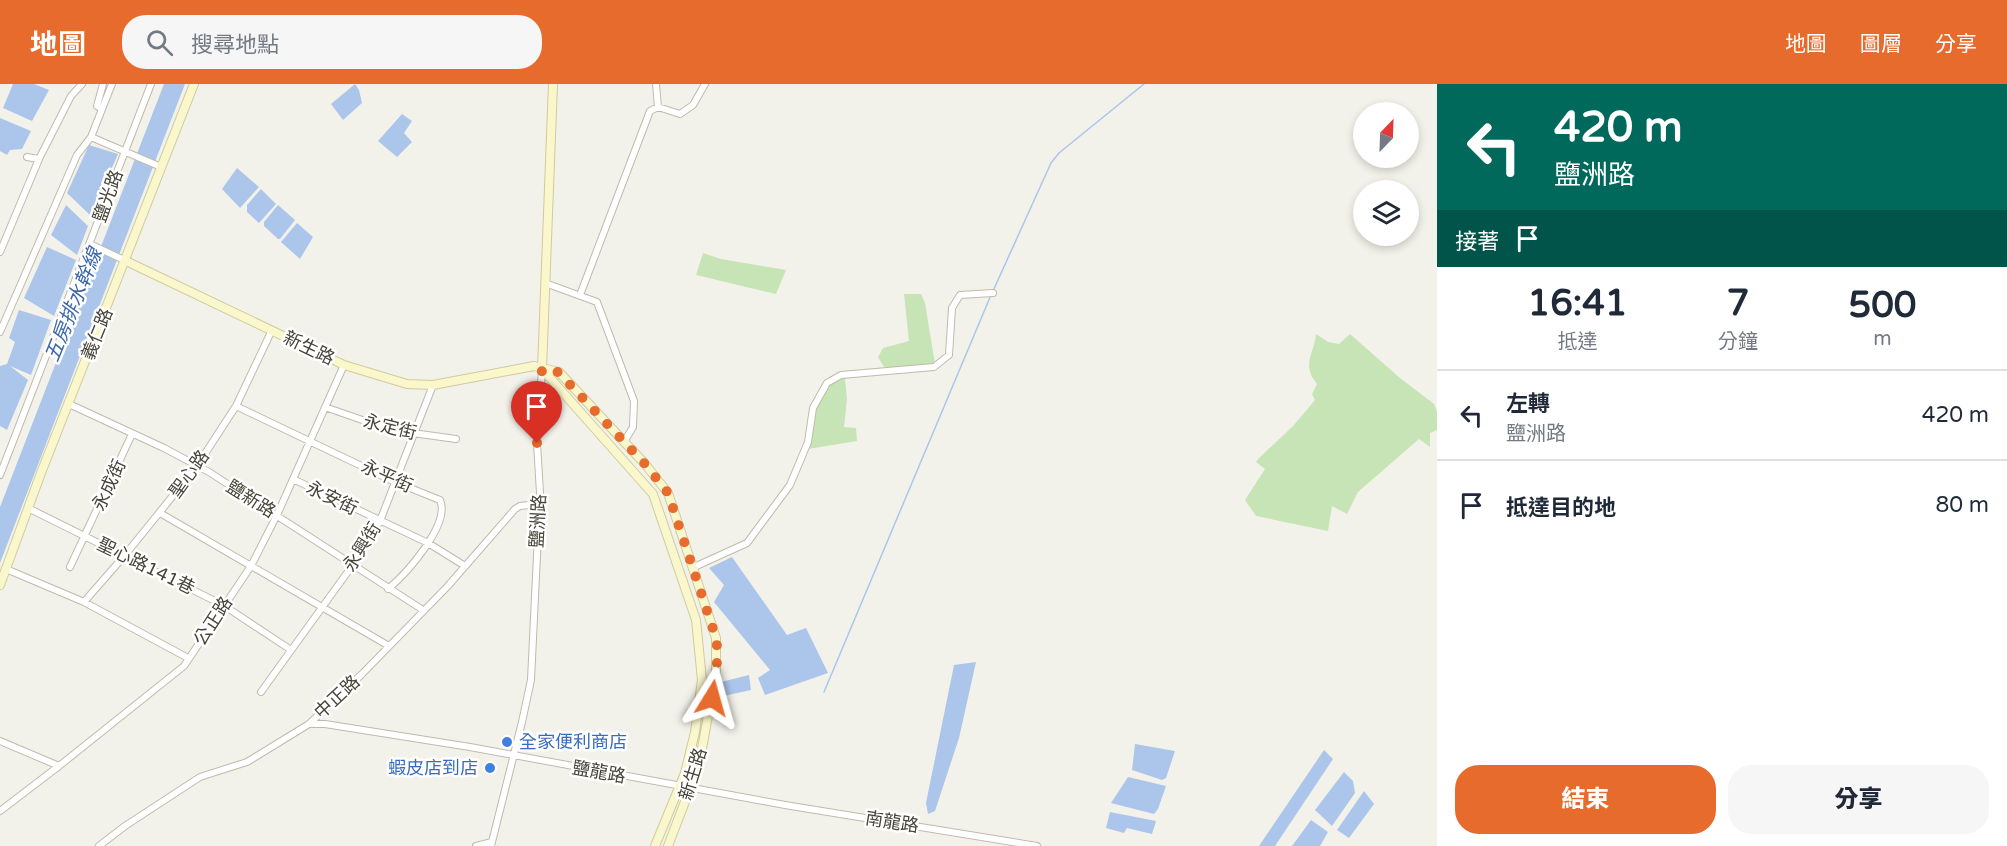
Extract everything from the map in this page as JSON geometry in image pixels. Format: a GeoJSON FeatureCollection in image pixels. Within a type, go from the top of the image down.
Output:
{"type":"FeatureCollection","features":[{"type":"Feature","properties":{"kind":"street"},"geometry":{"type":"LineString","coordinates":[[0,252],[39,159],[71,96],[82,84]]}},
{"type":"Feature","properties":{"kind":"street"},"geometry":{"type":"LineString","coordinates":[[102,109],[97,106],[103,84]]}},
{"type":"Feature","properties":{"kind":"street"},"geometry":{"type":"LineString","coordinates":[[0,332],[77,155],[91,137],[112,84]]}},
{"type":"Feature","properties":{"kind":"street","name":"鹽光路"},"geometry":{"type":"LineString","coordinates":[[0,475],[90,244],[128,154],[151,84]]}},
{"type":"Feature","properties":{"kind":"street","name":"義仁路"},"geometry":{"type":"LineString","coordinates":[[0,585],[122,259],[194,84]]}},
{"type":"Feature","properties":{"kind":"street","name":"鹽洲路"},"geometry":{"type":"LineString","coordinates":[[491,844],[531,680],[540,493],[537,443],[553,84]]}},
{"type":"Feature","properties":{"kind":"street"},"geometry":{"type":"LineString","coordinates":[[656,84],[658,107]]}},
{"type":"Feature","properties":{"kind":"street"},"geometry":{"type":"LineString","coordinates":[[580,295],[650,111],[658,107],[680,114],[693,105],[705,84]]}},
{"type":"Feature","properties":{"kind":"street"},"geometry":{"type":"LineString","coordinates":[[91,137],[160,166]]}},
{"type":"Feature","properties":{"kind":"street"},"geometry":{"type":"LineString","coordinates":[[27,157],[39,159]]}},
{"type":"Feature","properties":{"kind":"street","name":"新生路"},"geometry":{"type":"LineString","coordinates":[[90,244],[344,365],[407,384],[433,385],[534,366],[558,372],[668,493],[716,638],[718,655],[699,765],[668,846]]}},
{"type":"Feature","properties":{"kind":"street"},"geometry":{"type":"LineString","coordinates":[[545,283],[597,302],[634,401],[633,427],[624,442]]}},
{"type":"Feature","properties":{"kind":"street"},"geometry":{"type":"LineString","coordinates":[[692,568],[747,543],[790,484],[808,442],[813,408],[827,383],[841,375],[934,367],[949,355],[952,308],[960,295],[993,293]]}},
{"type":"Feature","properties":{"kind":"street","name":"聖心路"},"geometry":{"type":"LineString","coordinates":[[84,602],[197,466],[236,406],[272,330]]}},
{"type":"Feature","properties":{"kind":"street","name":"公正路"},"geometry":{"type":"LineString","coordinates":[[0,811],[184,666],[251,566],[277,515],[344,365]]}},
{"type":"Feature","properties":{"kind":"street","name":"新生路"},"geometry":{"type":"LineString","coordinates":[[542,369],[653,494],[696,620],[702,680],[695,732],[680,786],[655,846]]}},
{"type":"Feature","properties":{"kind":"street","name":"永興街"},"geometry":{"type":"LineString","coordinates":[[261,692],[352,566],[380,521],[433,385]]}},
{"type":"Feature","properties":{"kind":"street","name":"鹽新路"},"geometry":{"type":"LineString","coordinates":[[69,404],[164,448],[197,466],[423,610]]}},
{"type":"Feature","properties":{"kind":"street","name":"永平街"},"geometry":{"type":"LineString","coordinates":[[236,406],[395,482],[440,500],[443,513],[428,543],[400,579],[388,589]]}},
{"type":"Feature","properties":{"kind":"street","name":"永定街"},"geometry":{"type":"LineString","coordinates":[[326,407],[380,427],[456,439]]}},
{"type":"Feature","properties":{"kind":"street","name":"永成街"},"geometry":{"type":"LineString","coordinates":[[70,567],[132,434]]}},
{"type":"Feature","properties":{"kind":"street","name":"永安街"},"geometry":{"type":"LineString","coordinates":[[293,479],[428,543],[465,566]]}},
{"type":"Feature","properties":{"kind":"street","name":"中正路"},"geometry":{"type":"LineString","coordinates":[[99,846],[124,826],[200,777],[247,762],[309,724],[389,646],[515,509],[520,506],[538,504]]}},
{"type":"Feature","properties":{"kind":"street","name":"聖心路141巷"},"geometry":{"type":"LineString","coordinates":[[28,508],[223,605],[291,650]]}},
{"type":"Feature","properties":{"kind":"street"},"geometry":{"type":"LineString","coordinates":[[160,513],[389,646]]}},
{"type":"Feature","properties":{"kind":"street"},"geometry":{"type":"LineString","coordinates":[[6,569],[84,602],[188,658]]}},
{"type":"Feature","properties":{"kind":"street","name":"鹽龍路"},"geometry":{"type":"LineString","coordinates":[[309,724],[325,724],[470,747],[817,810]]}},
{"type":"Feature","properties":{"kind":"street"},"geometry":{"type":"LineString","coordinates":[[0,741],[59,766]]}},
{"type":"Feature","properties":{"kind":"street","name":"南龍路"},"geometry":{"type":"LineString","coordinates":[[817,810],[1037,846]]}},
{"type":"Feature","properties":{"kind":"street"},"geometry":{"type":"LineString","coordinates":[[476,846],[491,844]]}},
{"type":"Feature","properties":{"kind":"green space"},"geometry":{"type":"Polygon","coordinates":[[[703,253],[721,259],[786,270],[776,294],[696,275],[703,253]]]}},
{"type":"Feature","properties":{"kind":"green space"},"geometry":{"type":"Polygon","coordinates":[[[904,294],[921,294],[925,303],[935,364],[913,368],[884,367],[878,357],[883,348],[909,341],[904,294]]]}},
{"type":"Feature","properties":{"kind":"green space"},"geometry":{"type":"Polygon","coordinates":[[[1316,334],[1328,342],[1339,344],[1350,334],[1434,404],[1437,412],[1437,430],[1430,433],[1430,447],[1419,439],[1358,492],[1347,514],[1332,506],[1328,531],[1256,516],[1245,500],[1265,469],[1256,462],[1258,459],[1293,426],[1315,400],[1312,394],[1317,384],[1312,377],[1309,365],[1316,334]]]}},
{"type":"Feature","properties":{"kind":"green space"},"geometry":{"type":"Polygon","coordinates":[[[851,371],[845,380],[847,399],[844,427],[856,428],[857,441],[802,450],[816,401],[827,381],[851,371]]]}},
{"type":"Feature","properties":{"kind":"water"},"geometry":{"type":"Polygon","coordinates":[[[13,84],[34,84],[49,90],[32,121],[3,108],[13,84]]]}},
{"type":"Feature","properties":{"kind":"water"},"geometry":{"type":"Polygon","coordinates":[[[164,84],[185,84],[0,563],[0,507],[164,84]]]}},
{"type":"Feature","properties":{"kind":"water"},"geometry":{"type":"Polygon","coordinates":[[[355,84],[362,103],[343,120],[331,104],[355,84]]]}},
{"type":"Feature","properties":{"kind":"water"},"geometry":{"type":"Polygon","coordinates":[[[402,114],[412,121],[404,133],[412,142],[397,157],[378,141],[402,114]]]}},
{"type":"Feature","properties":{"kind":"water"},"geometry":{"type":"Polygon","coordinates":[[[0,118],[31,131],[22,149],[10,150],[7,155],[0,151],[0,118]]]}},
{"type":"Feature","properties":{"kind":"water"},"geometry":{"type":"Polygon","coordinates":[[[89,145],[118,154],[91,216],[67,193],[89,145]]]}},
{"type":"Feature","properties":{"kind":"water"},"geometry":{"type":"Polygon","coordinates":[[[237,168],[259,187],[240,208],[222,189],[237,168]]]}},
{"type":"Feature","properties":{"kind":"water"},"geometry":{"type":"Polygon","coordinates":[[[261,189],[276,204],[259,223],[247,212],[247,205],[261,189]]]}},
{"type":"Feature","properties":{"kind":"water"},"geometry":{"type":"Polygon","coordinates":[[[66,205],[88,226],[77,255],[51,235],[66,205]]]}},
{"type":"Feature","properties":{"kind":"water"},"geometry":{"type":"Polygon","coordinates":[[[278,205],[295,220],[280,239],[264,226],[264,222],[278,205]]]}},
{"type":"Feature","properties":{"kind":"water"},"geometry":{"type":"Polygon","coordinates":[[[297,223],[313,237],[300,259],[281,242],[297,223]]]}},
{"type":"Feature","properties":{"kind":"water"},"geometry":{"type":"Polygon","coordinates":[[[47,247],[76,260],[54,316],[24,298],[47,247]]]}},
{"type":"Feature","properties":{"kind":"water"},"geometry":{"type":"Polygon","coordinates":[[[19,310],[51,320],[31,375],[10,366],[28,380],[7,430],[0,426],[0,366],[7,364],[15,342],[9,338],[19,310]]]}},
{"type":"Feature","properties":{"kind":"water"},"geometry":{"type":"Polygon","coordinates":[[[732,557],[787,635],[806,628],[828,673],[765,695],[758,678],[770,670],[714,602],[724,585],[709,568],[732,557]]]}},
{"type":"Feature","properties":{"kind":"water"},"geometry":{"type":"Polygon","coordinates":[[[976,662],[959,738],[935,811],[928,814],[926,803],[954,665],[976,662]]]}},
{"type":"Feature","properties":{"kind":"water"},"geometry":{"type":"Polygon","coordinates":[[[749,675],[751,690],[719,697],[721,682],[749,675]]]}},
{"type":"Feature","properties":{"kind":"water"},"geometry":{"type":"Polygon","coordinates":[[[1135,744],[1175,751],[1166,778],[1162,780],[1132,770],[1135,744]]]}},
{"type":"Feature","properties":{"kind":"water"},"geometry":{"type":"Polygon","coordinates":[[[1324,750],[1333,759],[1275,846],[1259,846],[1324,750]]]}},
{"type":"Feature","properties":{"kind":"water"},"geometry":{"type":"Polygon","coordinates":[[[1344,772],[1353,781],[1355,793],[1332,826],[1315,810],[1344,772]]]}},
{"type":"Feature","properties":{"kind":"water"},"geometry":{"type":"Polygon","coordinates":[[[1128,777],[1166,786],[1154,814],[1111,803],[1128,777]]]}},
{"type":"Feature","properties":{"kind":"water"},"geometry":{"type":"Polygon","coordinates":[[[1364,791],[1374,804],[1349,838],[1337,830],[1364,791]]]}},
{"type":"Feature","properties":{"kind":"water"},"geometry":{"type":"Polygon","coordinates":[[[1110,812],[1156,821],[1152,834],[1127,828],[1124,833],[1106,828],[1110,812]]]}},
{"type":"Feature","properties":{"kind":"water"},"geometry":{"type":"Polygon","coordinates":[[[1311,820],[1328,832],[1320,846],[1292,846],[1311,820]]]}},
{"type":"Feature","properties":{"kind":"waterway"},"geometry":{"type":"LineString","coordinates":[[993,291],[1051,163],[1059,153],[1144,84]]}},
{"type":"Feature","properties":{"kind":"waterway"},"geometry":{"type":"LineString","coordinates":[[824,692],[991,295]]}},
{"type":"Feature","properties":{"kind":"place","name":"全家便利商店"},"geometry":{"type":"Point","coordinates":[507,742]}},
{"type":"Feature","properties":{"kind":"place","name":"蝦皮店到店"},"geometry":{"type":"Point","coordinates":[490,768]}},
{"type":"Feature","properties":{"kind":"route"},"geometry":{"type":"LineString","coordinates":[[537,443],[542,369],[558,372],[645,464],[668,493],[716,638],[718,655],[712,698]]}},
{"type":"Feature","properties":{"kind":"water label","name":"五房排水幹線"},"geometry":{"type":"Point","coordinates":[74,305]}}]}
